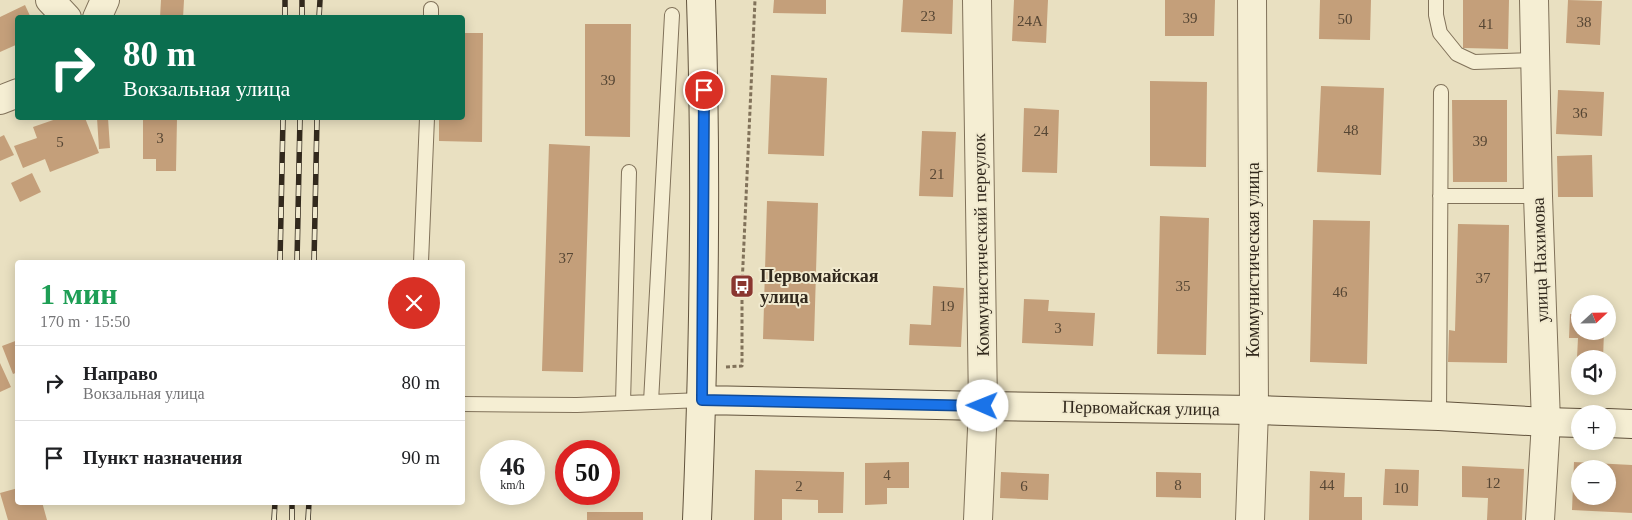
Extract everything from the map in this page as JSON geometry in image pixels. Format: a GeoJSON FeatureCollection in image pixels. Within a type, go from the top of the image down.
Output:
{"type":"FeatureCollection","features":[{"type":"Feature","properties":{"kind":"street"},"geometry":{"type":"LineString","coordinates":[[50,0],[64,15]]}},
{"type":"Feature","properties":{"kind":"street"},"geometry":{"type":"LineString","coordinates":[[98,15],[105,0]]}},
{"type":"Feature","properties":{"kind":"street"},"geometry":{"type":"LineString","coordinates":[[697,520],[703,367],[704,107],[701,0]]}},
{"type":"Feature","properties":{"kind":"street","name":"Коммунистический переулок"},"geometry":{"type":"LineString","coordinates":[[977,0],[983,406],[978,520]]}},
{"type":"Feature","properties":{"kind":"street","name":"Коммунистическая улица"},"geometry":{"type":"LineString","coordinates":[[1250,520],[1254,410],[1252,0]]}},
{"type":"Feature","properties":{"kind":"street","name":"улица Нахимова"},"geometry":{"type":"LineString","coordinates":[[1534,0],[1538,196],[1546,422],[1540,520]]}},
{"type":"Feature","properties":{"kind":"street"},"geometry":{"type":"LineString","coordinates":[[0,100],[15,94]]}},
{"type":"Feature","properties":{"kind":"street","name":"Первомайская улица"},"geometry":{"type":"LineString","coordinates":[[702,400],[1254,410],[1571,423]]}},
{"type":"Feature","properties":{"kind":"street"},"geometry":{"type":"LineString","coordinates":[[1616,423],[1632,424]]}},
{"type":"Feature","properties":{"kind":"lane"},"geometry":{"type":"LineString","coordinates":[[1436,0],[1436,15],[1440,33],[1457,54],[1474,62],[1536,60]]}},
{"type":"Feature","properties":{"kind":"lane"},"geometry":{"type":"LineString","coordinates":[[650,402],[672,15]]}},
{"type":"Feature","properties":{"kind":"lane"},"geometry":{"type":"LineString","coordinates":[[1439,416],[1441,92]]}},
{"type":"Feature","properties":{"kind":"lane"},"geometry":{"type":"LineString","coordinates":[[421,260],[427,120]]}},
{"type":"Feature","properties":{"kind":"lane"},"geometry":{"type":"LineString","coordinates":[[623,403],[629,172]]}},
{"type":"Feature","properties":{"kind":"lane"},"geometry":{"type":"LineString","coordinates":[[1440,196],[1538,196]]}},
{"type":"Feature","properties":{"kind":"lane"},"geometry":{"type":"LineString","coordinates":[[465,404],[577,405],[702,400]]}},
{"type":"Feature","properties":{"kind":"path"},"geometry":{"type":"LineString","coordinates":[[703,367],[742,366],[742,286],[755,0]]}},
{"type":"Feature","properties":{"kind":"building"},"geometry":{"type":"Polygon","coordinates":[[[161,0],[184,0],[183,15],[160,15],[161,0]]]}},
{"type":"Feature","properties":{"kind":"building"},"geometry":{"type":"Polygon","coordinates":[[[774,0],[826,0],[826,14],[773,13],[774,0]]]}},
{"type":"Feature","properties":{"kind":"building"},"geometry":{"type":"Polygon","coordinates":[[[903,0],[953,0],[952,34],[901,32],[903,0]]]}},
{"type":"Feature","properties":{"kind":"building"},"geometry":{"type":"Polygon","coordinates":[[[1014,0],[1048,0],[1046,43],[1012,41],[1014,0]]]}},
{"type":"Feature","properties":{"kind":"building"},"geometry":{"type":"Polygon","coordinates":[[[1165,0],[1215,0],[1214,36],[1165,36],[1165,0]]]}},
{"type":"Feature","properties":{"kind":"building"},"geometry":{"type":"Polygon","coordinates":[[[1320,0],[1371,0],[1370,40],[1319,39],[1320,0]]]}},
{"type":"Feature","properties":{"kind":"building"},"geometry":{"type":"Polygon","coordinates":[[[1463,0],[1509,0],[1508,49],[1463,48],[1463,0]]]}},
{"type":"Feature","properties":{"kind":"building"},"geometry":{"type":"Polygon","coordinates":[[[1568,0],[1602,1],[1600,45],[1566,43],[1568,0]]]}},
{"type":"Feature","properties":{"kind":"building"},"geometry":{"type":"Polygon","coordinates":[[[25,5],[30,15],[15,15],[15,45],[0,52],[0,17],[25,5]]]}},
{"type":"Feature","properties":{"kind":"building"},"geometry":{"type":"Polygon","coordinates":[[[585,24],[631,24],[630,137],[585,136],[585,24]]]}},
{"type":"Feature","properties":{"kind":"building"},"geometry":{"type":"Polygon","coordinates":[[[465,33],[483,33],[482,142],[439,141],[439,120],[465,120],[465,33]]]}},
{"type":"Feature","properties":{"kind":"building"},"geometry":{"type":"Polygon","coordinates":[[[771,75],[827,78],[824,156],[768,154],[771,75]]]}},
{"type":"Feature","properties":{"kind":"building"},"geometry":{"type":"Polygon","coordinates":[[[1150,81],[1207,82],[1206,167],[1150,166],[1150,81]]]}},
{"type":"Feature","properties":{"kind":"building"},"geometry":{"type":"Polygon","coordinates":[[[1321,86],[1384,88],[1381,175],[1317,172],[1321,86]]]}},
{"type":"Feature","properties":{"kind":"building"},"geometry":{"type":"Polygon","coordinates":[[[1558,90],[1604,92],[1602,136],[1556,134],[1558,90]]]}},
{"type":"Feature","properties":{"kind":"building"},"geometry":{"type":"Polygon","coordinates":[[[1452,100],[1507,100],[1507,182],[1453,182],[1452,100]]]}},
{"type":"Feature","properties":{"kind":"building"},"geometry":{"type":"Polygon","coordinates":[[[1024,108],[1059,110],[1057,173],[1022,172],[1024,108]]]}},
{"type":"Feature","properties":{"kind":"building"},"geometry":{"type":"Polygon","coordinates":[[[53,120],[86,120],[99,153],[50,172],[45,159],[23,168],[14,146],[37,138],[33,127],[53,120]]]}},
{"type":"Feature","properties":{"kind":"building"},"geometry":{"type":"Polygon","coordinates":[[[97,120],[108,120],[110,148],[99,149],[97,120]]]}},
{"type":"Feature","properties":{"kind":"building"},"geometry":{"type":"Polygon","coordinates":[[[143,120],[177,120],[176,171],[156,171],[156,159],[143,159],[143,120]]]}},
{"type":"Feature","properties":{"kind":"building"},"geometry":{"type":"Polygon","coordinates":[[[922,131],[956,132],[953,197],[919,196],[922,131]]]}},
{"type":"Feature","properties":{"kind":"building"},"geometry":{"type":"Polygon","coordinates":[[[4,135],[14,155],[0,161],[0,137],[4,135]]]}},
{"type":"Feature","properties":{"kind":"building"},"geometry":{"type":"Polygon","coordinates":[[[549,144],[590,146],[583,372],[542,371],[549,144]]]}},
{"type":"Feature","properties":{"kind":"building"},"geometry":{"type":"Polygon","coordinates":[[[1592,155],[1593,197],[1558,197],[1557,156],[1592,155]]]}},
{"type":"Feature","properties":{"kind":"building"},"geometry":{"type":"Polygon","coordinates":[[[32,173],[41,192],[20,202],[11,183],[32,173]]]}},
{"type":"Feature","properties":{"kind":"building"},"geometry":{"type":"Polygon","coordinates":[[[767,201],[818,203],[814,341],[763,339],[767,201]]]}},
{"type":"Feature","properties":{"kind":"building"},"geometry":{"type":"Polygon","coordinates":[[[1160,216],[1209,218],[1206,355],[1157,354],[1160,216]]]}},
{"type":"Feature","properties":{"kind":"building"},"geometry":{"type":"Polygon","coordinates":[[[1313,220],[1370,221],[1367,364],[1310,362],[1313,220]]]}},
{"type":"Feature","properties":{"kind":"building"},"geometry":{"type":"Polygon","coordinates":[[[1458,224],[1509,225],[1507,363],[1448,362],[1449,330],[1455,331],[1458,224]]]}},
{"type":"Feature","properties":{"kind":"building"},"geometry":{"type":"Polygon","coordinates":[[[933,286],[964,288],[961,347],[909,345],[910,324],[931,325],[933,286]]]}},
{"type":"Feature","properties":{"kind":"building"},"geometry":{"type":"Polygon","coordinates":[[[1024,299],[1049,300],[1048,311],[1095,313],[1093,346],[1022,343],[1024,299]]]}},
{"type":"Feature","properties":{"kind":"building"},"geometry":{"type":"Polygon","coordinates":[[[1570,314],[1571,314],[1571,338],[1569,338],[1570,314]]]}},
{"type":"Feature","properties":{"kind":"building"},"geometry":{"type":"Polygon","coordinates":[[[1578,340],[1604,340],[1603,350],[1577,350],[1578,340]]]}},
{"type":"Feature","properties":{"kind":"building"},"geometry":{"type":"Polygon","coordinates":[[[15,341],[15,373],[13,374],[2,346],[15,341]]]}},
{"type":"Feature","properties":{"kind":"building"},"geometry":{"type":"Polygon","coordinates":[[[0,363],[11,387],[0,392],[0,363]]]}},
{"type":"Feature","properties":{"kind":"building"},"geometry":{"type":"Polygon","coordinates":[[[909,462],[909,488],[887,488],[887,504],[865,505],[865,463],[909,462]]]}},
{"type":"Feature","properties":{"kind":"building"},"geometry":{"type":"Polygon","coordinates":[[[1616,464],[1632,465],[1632,513],[1572,510],[1572,505],[1616,505],[1616,464]]]}},
{"type":"Feature","properties":{"kind":"building"},"geometry":{"type":"Polygon","coordinates":[[[1462,466],[1524,469],[1522,520],[1487,520],[1488,498],[1462,497],[1462,466]]]}},
{"type":"Feature","properties":{"kind":"building"},"geometry":{"type":"Polygon","coordinates":[[[1385,469],[1419,470],[1418,506],[1383,505],[1385,469]]]}},
{"type":"Feature","properties":{"kind":"building"},"geometry":{"type":"Polygon","coordinates":[[[755,470],[844,472],[843,513],[818,513],[818,500],[782,499],[782,520],[754,520],[755,470]]]}},
{"type":"Feature","properties":{"kind":"building"},"geometry":{"type":"Polygon","coordinates":[[[1310,471],[1345,473],[1344,497],[1362,497],[1362,520],[1309,520],[1310,471]]]}},
{"type":"Feature","properties":{"kind":"building"},"geometry":{"type":"Polygon","coordinates":[[[1001,472],[1049,474],[1048,500],[1000,498],[1001,472]]]}},
{"type":"Feature","properties":{"kind":"building"},"geometry":{"type":"Polygon","coordinates":[[[1156,472],[1201,473],[1201,498],[1156,497],[1156,472]]]}},
{"type":"Feature","properties":{"kind":"building"},"geometry":{"type":"Polygon","coordinates":[[[15,489],[15,505],[43,505],[47,520],[8,520],[0,493],[15,489]]]}},
{"type":"Feature","properties":{"kind":"building"},"geometry":{"type":"Polygon","coordinates":[[[587,512],[643,512],[643,520],[587,520],[587,512]]]}},
{"type":"Feature","properties":{"kind":"railway"},"geometry":{"type":"LineString","coordinates":[[285,0],[285,15]]}},
{"type":"Feature","properties":{"kind":"railway"},"geometry":{"type":"LineString","coordinates":[[302,0],[302,15]]}},
{"type":"Feature","properties":{"kind":"railway"},"geometry":{"type":"LineString","coordinates":[[319,15],[320,0]]}},
{"type":"Feature","properties":{"kind":"railway"},"geometry":{"type":"LineString","coordinates":[[280,260],[283,120]]}},
{"type":"Feature","properties":{"kind":"railway"},"geometry":{"type":"LineString","coordinates":[[297,260],[300,120]]}},
{"type":"Feature","properties":{"kind":"railway"},"geometry":{"type":"LineString","coordinates":[[314,260],[317,120]]}},
{"type":"Feature","properties":{"kind":"railway"},"geometry":{"type":"LineString","coordinates":[[274,520],[275,505]]}},
{"type":"Feature","properties":{"kind":"railway"},"geometry":{"type":"LineString","coordinates":[[292,505],[292,520]]}},
{"type":"Feature","properties":{"kind":"railway"},"geometry":{"type":"LineString","coordinates":[[308,520],[309,505]]}},
{"type":"Feature","properties":{"kind":"place","name":"Первомайская улица"},"geometry":{"type":"Point","coordinates":[742,286]}},
{"type":"Feature","properties":{"kind":"route"},"geometry":{"type":"LineString","coordinates":[[704,90],[702,400],[983,406]]}}]}
